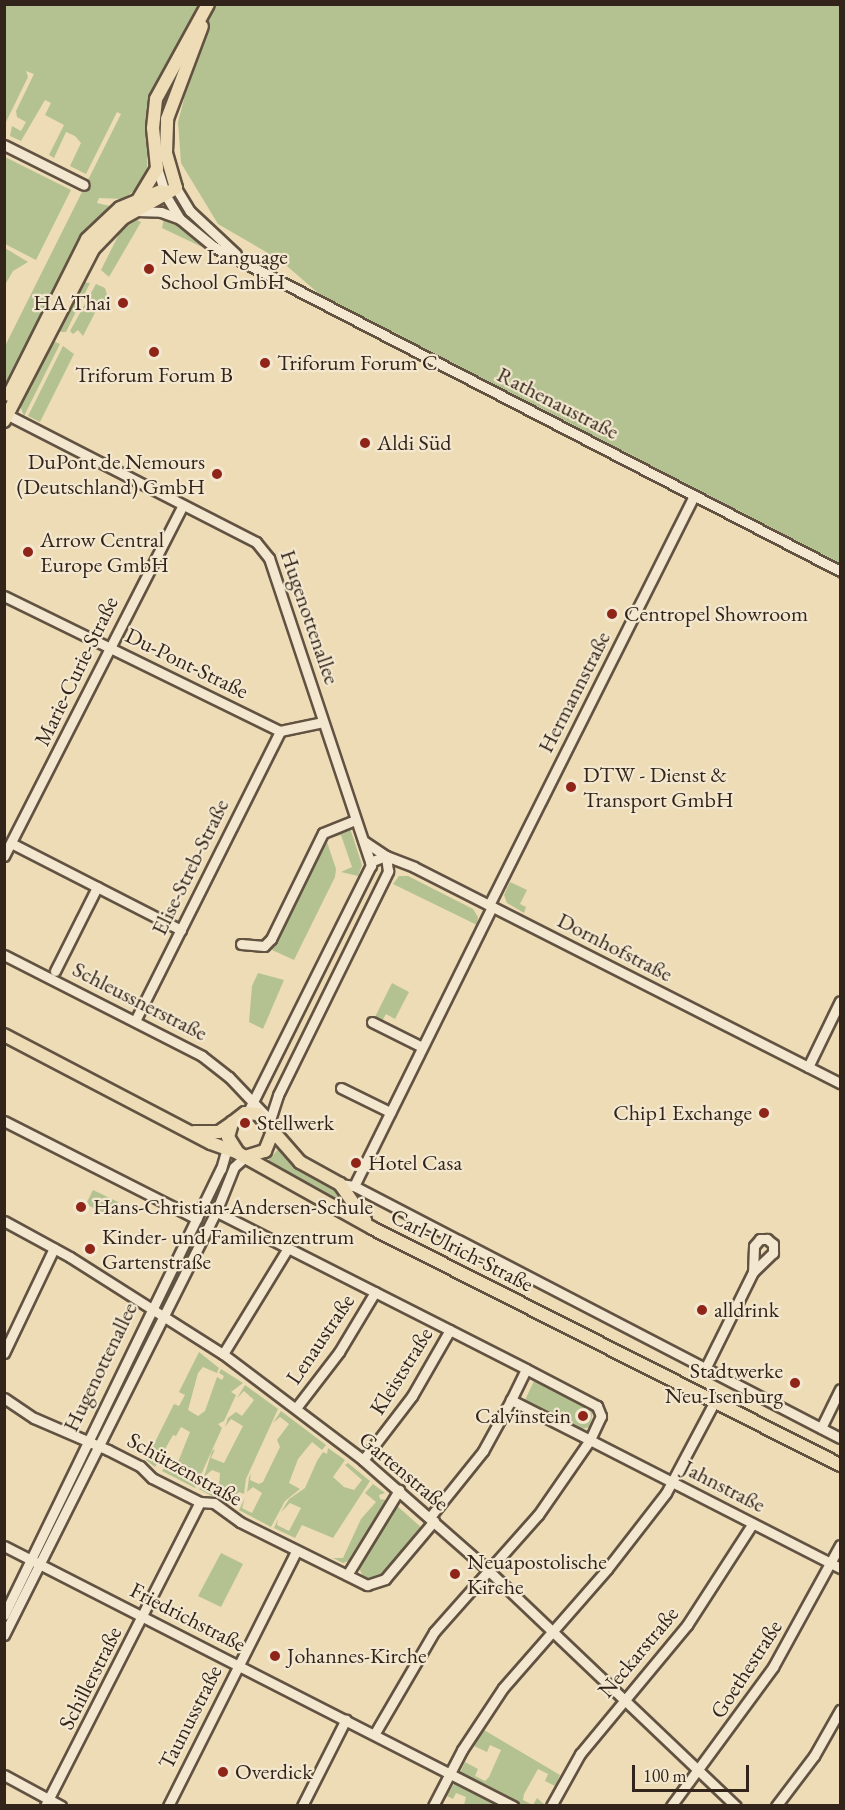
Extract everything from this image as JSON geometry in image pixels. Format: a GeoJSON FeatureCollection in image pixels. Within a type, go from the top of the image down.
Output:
{"type":"FeatureCollection","features":[{"type":"Feature","properties":{"kind":"main road"},"geometry":{"type":"LineString","coordinates":[[136,206],[157,168],[153,128],[156,99],[168,72],[208,4]]}},
{"type":"Feature","properties":{"kind":"main road"},"geometry":{"type":"LineString","coordinates":[[5,413],[81,248],[110,216],[169,191],[166,153],[167,119],[212,4]]}},
{"type":"Feature","properties":{"kind":"main road","name":"Carl-Ulrich-Straße"},"geometry":{"type":"LineString","coordinates":[[4,1035],[190,1131],[235,1149],[258,1164],[389,1235],[840,1465]]}},
{"type":"Feature","properties":{"kind":"main road","name":"Hugenottenallee"},"geometry":{"type":"LineString","coordinates":[[259,1114],[265,1151],[235,1149],[232,1123],[259,1114]]}},
{"type":"Feature","properties":{"kind":"main road","name":"Schleussnerstraße"},"geometry":{"type":"LineString","coordinates":[[259,1114],[289,1153],[340,1184],[360,1216],[389,1235]]}},
{"type":"Feature","properties":{"kind":"main road"},"geometry":{"type":"LineString","coordinates":[[190,1131],[210,1133],[232,1123]]}},
{"type":"Feature","properties":{"kind":"street"},"geometry":{"type":"LineString","coordinates":[[4,145],[84,185]]}},
{"type":"Feature","properties":{"kind":"street","name":"Rathenaustraße"},"geometry":{"type":"LineString","coordinates":[[157,168],[180,219],[214,247],[840,571]]}},
{"type":"Feature","properties":{"kind":"street","name":"Rathenaustraße"},"geometry":{"type":"LineString","coordinates":[[169,191],[212,234],[257,270]]}},
{"type":"Feature","properties":{"kind":"street"},"geometry":{"type":"LineString","coordinates":[[136,206],[180,219]]}},
{"type":"Feature","properties":{"kind":"street","name":"Hugenottenallee"},"geometry":{"type":"LineString","coordinates":[[5,413],[183,505],[266,551],[370,862],[366,878],[259,1114]]}},
{"type":"Feature","properties":{"kind":"street","name":"Hermannstraße"},"geometry":{"type":"LineString","coordinates":[[354,1186],[694,495]]}},
{"type":"Feature","properties":{"kind":"street","name":"Marie-Curie-Straße"},"geometry":{"type":"LineString","coordinates":[[4,856],[109,646],[183,505]]}},
{"type":"Feature","properties":{"kind":"street","name":"Du-Pont-Straße"},"geometry":{"type":"LineString","coordinates":[[4,596],[280,731]]}},
{"type":"Feature","properties":{"kind":"street"},"geometry":{"type":"LineString","coordinates":[[280,731],[323,722]]}},
{"type":"Feature","properties":{"kind":"street","name":"Elise-Streb-Straße"},"geometry":{"type":"LineString","coordinates":[[135,1021],[280,731]]}},
{"type":"Feature","properties":{"kind":"street"},"geometry":{"type":"LineString","coordinates":[[241,944],[264,946],[271,939],[323,833],[356,820]]}},
{"type":"Feature","properties":{"kind":"street"},"geometry":{"type":"LineString","coordinates":[[364,841],[386,856]]}},
{"type":"Feature","properties":{"kind":"street"},"geometry":{"type":"LineString","coordinates":[[11,843],[181,930]]}},
{"type":"Feature","properties":{"kind":"street"},"geometry":{"type":"LineString","coordinates":[[370,862],[386,856]]}},
{"type":"Feature","properties":{"kind":"street","name":"Hugenottenallee"},"geometry":{"type":"LineString","coordinates":[[259,1114],[386,875],[386,856]]}},
{"type":"Feature","properties":{"kind":"street","name":"Dornhofstraße"},"geometry":{"type":"LineString","coordinates":[[386,856],[840,1083]]}},
{"type":"Feature","properties":{"kind":"street"},"geometry":{"type":"LineString","coordinates":[[55,971],[97,888]]}},
{"type":"Feature","properties":{"kind":"street","name":"Schleussnerstraße"},"geometry":{"type":"LineString","coordinates":[[4,955],[202,1056],[259,1114]]}},
{"type":"Feature","properties":{"kind":"street"},"geometry":{"type":"LineString","coordinates":[[808,1067],[840,1001]]}},
{"type":"Feature","properties":{"kind":"street"},"geometry":{"type":"LineString","coordinates":[[372,1022],[422,1047]]}},
{"type":"Feature","properties":{"kind":"street"},"geometry":{"type":"LineString","coordinates":[[341,1088],[390,1112]]}},
{"type":"Feature","properties":{"kind":"street"},"geometry":{"type":"LineString","coordinates":[[4,1121],[196,1218]]}},
{"type":"Feature","properties":{"kind":"street"},"geometry":{"type":"LineString","coordinates":[[190,1131],[213,1148],[223,1161]]}},
{"type":"Feature","properties":{"kind":"street","name":"Hugenottenallee"},"geometry":{"type":"LineString","coordinates":[[4,1615],[223,1161],[235,1149]]}},
{"type":"Feature","properties":{"kind":"street","name":"Hugenottenallee"},"geometry":{"type":"LineString","coordinates":[[4,1635],[216,1212],[234,1167],[235,1149]]}},
{"type":"Feature","properties":{"kind":"street","name":"Hugenottenallee"},"geometry":{"type":"LineString","coordinates":[[224,1190],[234,1174],[244,1164],[258,1164]]}},
{"type":"Feature","properties":{"kind":"street","name":"Schleussnerstraße"},"geometry":{"type":"LineString","coordinates":[[340,1184],[354,1186],[840,1438]]}},
{"type":"Feature","properties":{"kind":"street"},"geometry":{"type":"LineString","coordinates":[[203,1205],[597,1406],[601,1416],[590,1440],[551,1498],[434,1632],[375,1733]]}},
{"type":"Feature","properties":{"kind":"street","name":"Gartenstraße"},"geometry":{"type":"LineString","coordinates":[[4,1221],[54,1248],[223,1354],[363,1460],[488,1570],[736,1806]]}},
{"type":"Feature","properties":{"kind":"street"},"geometry":{"type":"LineString","coordinates":[[4,1353],[54,1248]]}},
{"type":"Feature","properties":{"kind":"street"},"geometry":{"type":"LineString","coordinates":[[223,1354],[288,1248]]}},
{"type":"Feature","properties":{"kind":"street"},"geometry":{"type":"LineString","coordinates":[[705,1369],[753,1272]]}},
{"type":"Feature","properties":{"kind":"street","name":"Lenaustraße"},"geometry":{"type":"LineString","coordinates":[[296,1408],[339,1352],[375,1292]]}},
{"type":"Feature","properties":{"kind":"street","name":"Kleiststraße"},"geometry":{"type":"LineString","coordinates":[[363,1460],[412,1395],[450,1330]]}},
{"type":"Feature","properties":{"kind":"street","name":"Schützenstraße"},"geometry":{"type":"LineString","coordinates":[[4,1398],[34,1418],[100,1446],[200,1502],[214,1503],[240,1522],[367,1585],[381,1582],[483,1451],[526,1369]]}},
{"type":"Feature","properties":{"kind":"street"},"geometry":{"type":"LineString","coordinates":[[821,1428],[840,1389]]}},
{"type":"Feature","properties":{"kind":"street","name":"Jahnstraße"},"geometry":{"type":"LineString","coordinates":[[511,1400],[840,1568]]}},
{"type":"Feature","properties":{"kind":"street"},"geometry":{"type":"LineString","coordinates":[[434,1806],[450,1773],[490,1706],[621,1553],[673,1482],[715,1401]]}},
{"type":"Feature","properties":{"kind":"street"},"geometry":{"type":"LineString","coordinates":[[347,1575],[399,1490]]}},
{"type":"Feature","properties":{"kind":"street","name":"Schillerstraße"},"geometry":{"type":"LineString","coordinates":[[48,1803],[200,1502]]}},
{"type":"Feature","properties":{"kind":"street","name":"Neckarstraße"},"geometry":{"type":"LineString","coordinates":[[551,1806],[579,1755],[687,1625],[753,1523]]}},
{"type":"Feature","properties":{"kind":"street","name":"Goethestraße"},"geometry":{"type":"LineString","coordinates":[[671,1806],[773,1667],[840,1545]]}},
{"type":"Feature","properties":{"kind":"street","name":"Friedrichstraße"},"geometry":{"type":"LineString","coordinates":[[4,1546],[450,1773]]}},
{"type":"Feature","properties":{"kind":"street","name":"Taunusstraße"},"geometry":{"type":"LineString","coordinates":[[168,1806],[296,1551]]}},
{"type":"Feature","properties":{"kind":"street"},"geometry":{"type":"LineString","coordinates":[[776,1806],[814,1756],[840,1710]]}},
{"type":"Feature","properties":{"kind":"street"},"geometry":{"type":"LineString","coordinates":[[302,1806],[345,1719]]}},
{"type":"Feature","properties":{"kind":"street"},"geometry":{"type":"LineString","coordinates":[[450,1773],[513,1806]]}},
{"type":"Feature","properties":{"kind":"street"},"geometry":{"type":"LineString","coordinates":[[4,1775],[48,1803],[61,1806]]}},
{"type":"Feature","properties":{"kind":"green space"},"geometry":{"type":"Polygon","coordinates":[[[5,5],[840,5],[840,563],[318,293],[280,260],[218,224],[181,163],[178,122],[184,99],[158,87],[148,112],[147,179],[143,177],[136,189],[123,199],[99,198],[97,203],[110,206],[76,246],[5,394],[5,346],[121,114],[117,112],[86,174],[70,166],[81,143],[75,136],[66,132],[54,158],[49,155],[64,125],[45,115],[51,103],[45,100],[21,141],[10,136],[12,126],[21,131],[26,122],[17,117],[16,111],[34,74],[26,71],[28,77],[5,124],[5,5]]]}},
{"type":"Feature","properties":{"kind":"green space"},"geometry":{"type":"Polygon","coordinates":[[[5,157],[71,190],[36,260],[5,244],[5,157]]]}},
{"type":"Feature","properties":{"kind":"green space"},"geometry":{"type":"Polygon","coordinates":[[[164,217],[179,225],[202,247],[162,228],[164,217]]]}},
{"type":"Feature","properties":{"kind":"green space"},"geometry":{"type":"Polygon","coordinates":[[[137,220],[141,222],[109,277],[101,270],[121,230],[137,220]]]}},
{"type":"Feature","properties":{"kind":"green space"},"geometry":{"type":"Polygon","coordinates":[[[5,248],[28,262],[13,271],[5,285],[5,248]]]}},
{"type":"Feature","properties":{"kind":"green space"},"geometry":{"type":"Polygon","coordinates":[[[81,282],[90,283],[66,332],[61,332],[57,328],[81,282]]]}},
{"type":"Feature","properties":{"kind":"green space"},"geometry":{"type":"Polygon","coordinates":[[[96,284],[105,288],[108,298],[104,307],[99,305],[83,336],[78,330],[73,334],[70,331],[96,284]]]}},
{"type":"Feature","properties":{"kind":"green space"},"geometry":{"type":"Polygon","coordinates":[[[51,340],[60,344],[24,416],[19,403],[51,340]]]}},
{"type":"Feature","properties":{"kind":"green space"},"geometry":{"type":"Polygon","coordinates":[[[63,346],[74,354],[40,422],[28,416],[63,346]]]}},
{"type":"Feature","properties":{"kind":"green space"},"geometry":{"type":"Polygon","coordinates":[[[350,828],[362,865],[358,876],[341,872],[352,867],[341,835],[326,839],[336,869],[335,877],[294,960],[270,949],[326,836],[350,828]]]}},
{"type":"Feature","properties":{"kind":"green space"},"geometry":{"type":"Polygon","coordinates":[[[399,876],[408,876],[473,909],[478,917],[477,925],[393,884],[399,876]]]}},
{"type":"Feature","properties":{"kind":"green space"},"geometry":{"type":"Polygon","coordinates":[[[510,882],[527,890],[520,904],[526,907],[524,913],[507,903],[504,895],[510,882]]]}},
{"type":"Feature","properties":{"kind":"green space"},"geometry":{"type":"Polygon","coordinates":[[[258,973],[284,980],[263,1029],[249,1022],[252,986],[258,973]]]}},
{"type":"Feature","properties":{"kind":"green space"},"geometry":{"type":"Polygon","coordinates":[[[392,983],[409,992],[395,1019],[386,1014],[381,1023],[374,1019],[392,983]]]}},
{"type":"Feature","properties":{"kind":"green space"},"geometry":{"type":"Polygon","coordinates":[[[281,1146],[338,1189],[348,1208],[265,1164],[281,1146]]]}},
{"type":"Feature","properties":{"kind":"green space"},"geometry":{"type":"Polygon","coordinates":[[[93,1190],[118,1202],[111,1217],[86,1204],[93,1190]]]}},
{"type":"Feature","properties":{"kind":"green space"},"geometry":{"type":"Polygon","coordinates":[[[199,1352],[219,1368],[217,1373],[203,1367],[198,1373],[188,1410],[198,1416],[205,1411],[217,1377],[222,1380],[224,1376],[219,1373],[221,1369],[243,1383],[231,1392],[236,1395],[224,1421],[218,1424],[222,1428],[195,1488],[162,1471],[164,1468],[174,1472],[190,1432],[181,1427],[176,1436],[173,1435],[155,1467],[146,1460],[174,1404],[179,1406],[185,1395],[179,1392],[199,1352]]]}},
{"type":"Feature","properties":{"kind":"green space"},"geometry":{"type":"Polygon","coordinates":[[[534,1381],[593,1410],[590,1427],[582,1429],[525,1400],[534,1381]]]}},
{"type":"Feature","properties":{"kind":"green space"},"geometry":{"type":"Polygon","coordinates":[[[245,1385],[278,1409],[246,1479],[244,1494],[239,1492],[233,1498],[223,1493],[219,1500],[199,1489],[205,1483],[203,1488],[213,1493],[219,1486],[220,1473],[212,1470],[204,1477],[212,1451],[215,1449],[211,1458],[224,1463],[243,1426],[231,1419],[225,1427],[228,1418],[236,1412],[242,1416],[254,1400],[244,1391],[237,1398],[245,1385]]]}},
{"type":"Feature","properties":{"kind":"green space"},"geometry":{"type":"Polygon","coordinates":[[[281,1411],[326,1445],[322,1450],[312,1442],[298,1459],[289,1483],[300,1489],[285,1501],[271,1527],[239,1510],[245,1498],[242,1508],[252,1513],[262,1493],[253,1487],[247,1492],[249,1478],[251,1473],[250,1480],[259,1484],[263,1482],[280,1447],[277,1440],[289,1424],[280,1417],[273,1423],[281,1411]]]}},
{"type":"Feature","properties":{"kind":"green space"},"geometry":{"type":"Polygon","coordinates":[[[328,1448],[345,1460],[333,1477],[344,1487],[354,1490],[362,1480],[345,1465],[348,1463],[370,1481],[333,1538],[302,1525],[295,1538],[274,1528],[278,1519],[277,1525],[289,1531],[301,1508],[290,1503],[281,1512],[289,1499],[305,1488],[317,1461],[323,1452],[327,1454],[328,1448]]]}},
{"type":"Feature","properties":{"kind":"green space"},"geometry":{"type":"Polygon","coordinates":[[[373,1484],[385,1493],[379,1495],[380,1499],[386,1500],[348,1561],[343,1563],[333,1558],[343,1558],[361,1519],[376,1502],[365,1493],[373,1484]]]}},
{"type":"Feature","properties":{"kind":"green space"},"geometry":{"type":"Polygon","coordinates":[[[396,1505],[422,1528],[381,1576],[365,1579],[358,1567],[396,1505]]]}},
{"type":"Feature","properties":{"kind":"green space"},"geometry":{"type":"Polygon","coordinates":[[[221,1553],[243,1564],[221,1607],[198,1596],[221,1553]]]}},
{"type":"Feature","properties":{"kind":"green space"},"geometry":{"type":"Polygon","coordinates":[[[484,1730],[560,1775],[555,1786],[545,1781],[548,1774],[538,1769],[523,1800],[533,1805],[523,1805],[460,1773],[465,1762],[478,1769],[475,1776],[485,1781],[489,1777],[501,1750],[490,1745],[487,1752],[474,1746],[484,1730]]]}},
{"type":"Feature","properties":{"kind":"green space"},"geometry":{"type":"Polygon","coordinates":[[[455,1782],[488,1801],[502,1805],[464,1805],[466,1797],[456,1793],[453,1799],[447,1796],[455,1782]]]}},
{"type":"Feature","properties":{"kind":"green space"},"geometry":{"type":"Polygon","coordinates":[[[537,1798],[545,1805],[533,1805],[537,1798]]]}},
{"type":"Feature","properties":{"kind":"place","name":"New Language School GmbH"},"geometry":{"type":"Point","coordinates":[149,269]}},
{"type":"Feature","properties":{"kind":"place","name":"HA Thai"},"geometry":{"type":"Point","coordinates":[123,303]}},
{"type":"Feature","properties":{"kind":"place","name":"Triforum Forum B"},"geometry":{"type":"Point","coordinates":[154,352]}},
{"type":"Feature","properties":{"kind":"place","name":"Triforum Forum C"},"geometry":{"type":"Point","coordinates":[265,363]}},
{"type":"Feature","properties":{"kind":"place","name":"Aldi Süd"},"geometry":{"type":"Point","coordinates":[365,443]}},
{"type":"Feature","properties":{"kind":"place","name":"DuPont de Nemours (Deutschland) GmbH"},"geometry":{"type":"Point","coordinates":[217,474]}},
{"type":"Feature","properties":{"kind":"place","name":"Arrow Central Europe GmbH"},"geometry":{"type":"Point","coordinates":[28,552]}},
{"type":"Feature","properties":{"kind":"place","name":"Centropel Showroom"},"geometry":{"type":"Point","coordinates":[612,614]}},
{"type":"Feature","properties":{"kind":"place","name":"DTW - Dienst & Transport GmbH"},"geometry":{"type":"Point","coordinates":[571,787]}},
{"type":"Feature","properties":{"kind":"place","name":"Chip1 Exchange"},"geometry":{"type":"Point","coordinates":[764,1113]}},
{"type":"Feature","properties":{"kind":"place","name":"Stellwerk"},"geometry":{"type":"Point","coordinates":[245,1123]}},
{"type":"Feature","properties":{"kind":"place","name":"Hotel Casa"},"geometry":{"type":"Point","coordinates":[356,1163]}},
{"type":"Feature","properties":{"kind":"place","name":"Hans-Christian-Andersen-Schule"},"geometry":{"type":"Point","coordinates":[81,1207]}},
{"type":"Feature","properties":{"kind":"place","name":"Kinder- und Familienzentrum Gartenstraße"},"geometry":{"type":"Point","coordinates":[90,1249]}},
{"type":"Feature","properties":{"kind":"place","name":"alldrink"},"geometry":{"type":"Point","coordinates":[702,1310]}},
{"type":"Feature","properties":{"kind":"place","name":"Stadtwerke Neu-Isenburg"},"geometry":{"type":"Point","coordinates":[795,1383]}},
{"type":"Feature","properties":{"kind":"place","name":"Calvinstein"},"geometry":{"type":"Point","coordinates":[583,1416]}},
{"type":"Feature","properties":{"kind":"place","name":"Neuapostolische Kirche"},"geometry":{"type":"Point","coordinates":[455,1574]}},
{"type":"Feature","properties":{"kind":"place","name":"Johannes-Kirche"},"geometry":{"type":"Point","coordinates":[275,1656]}},
{"type":"Feature","properties":{"kind":"place","name":"Overdick"},"geometry":{"type":"Point","coordinates":[223,1772]}}]}
